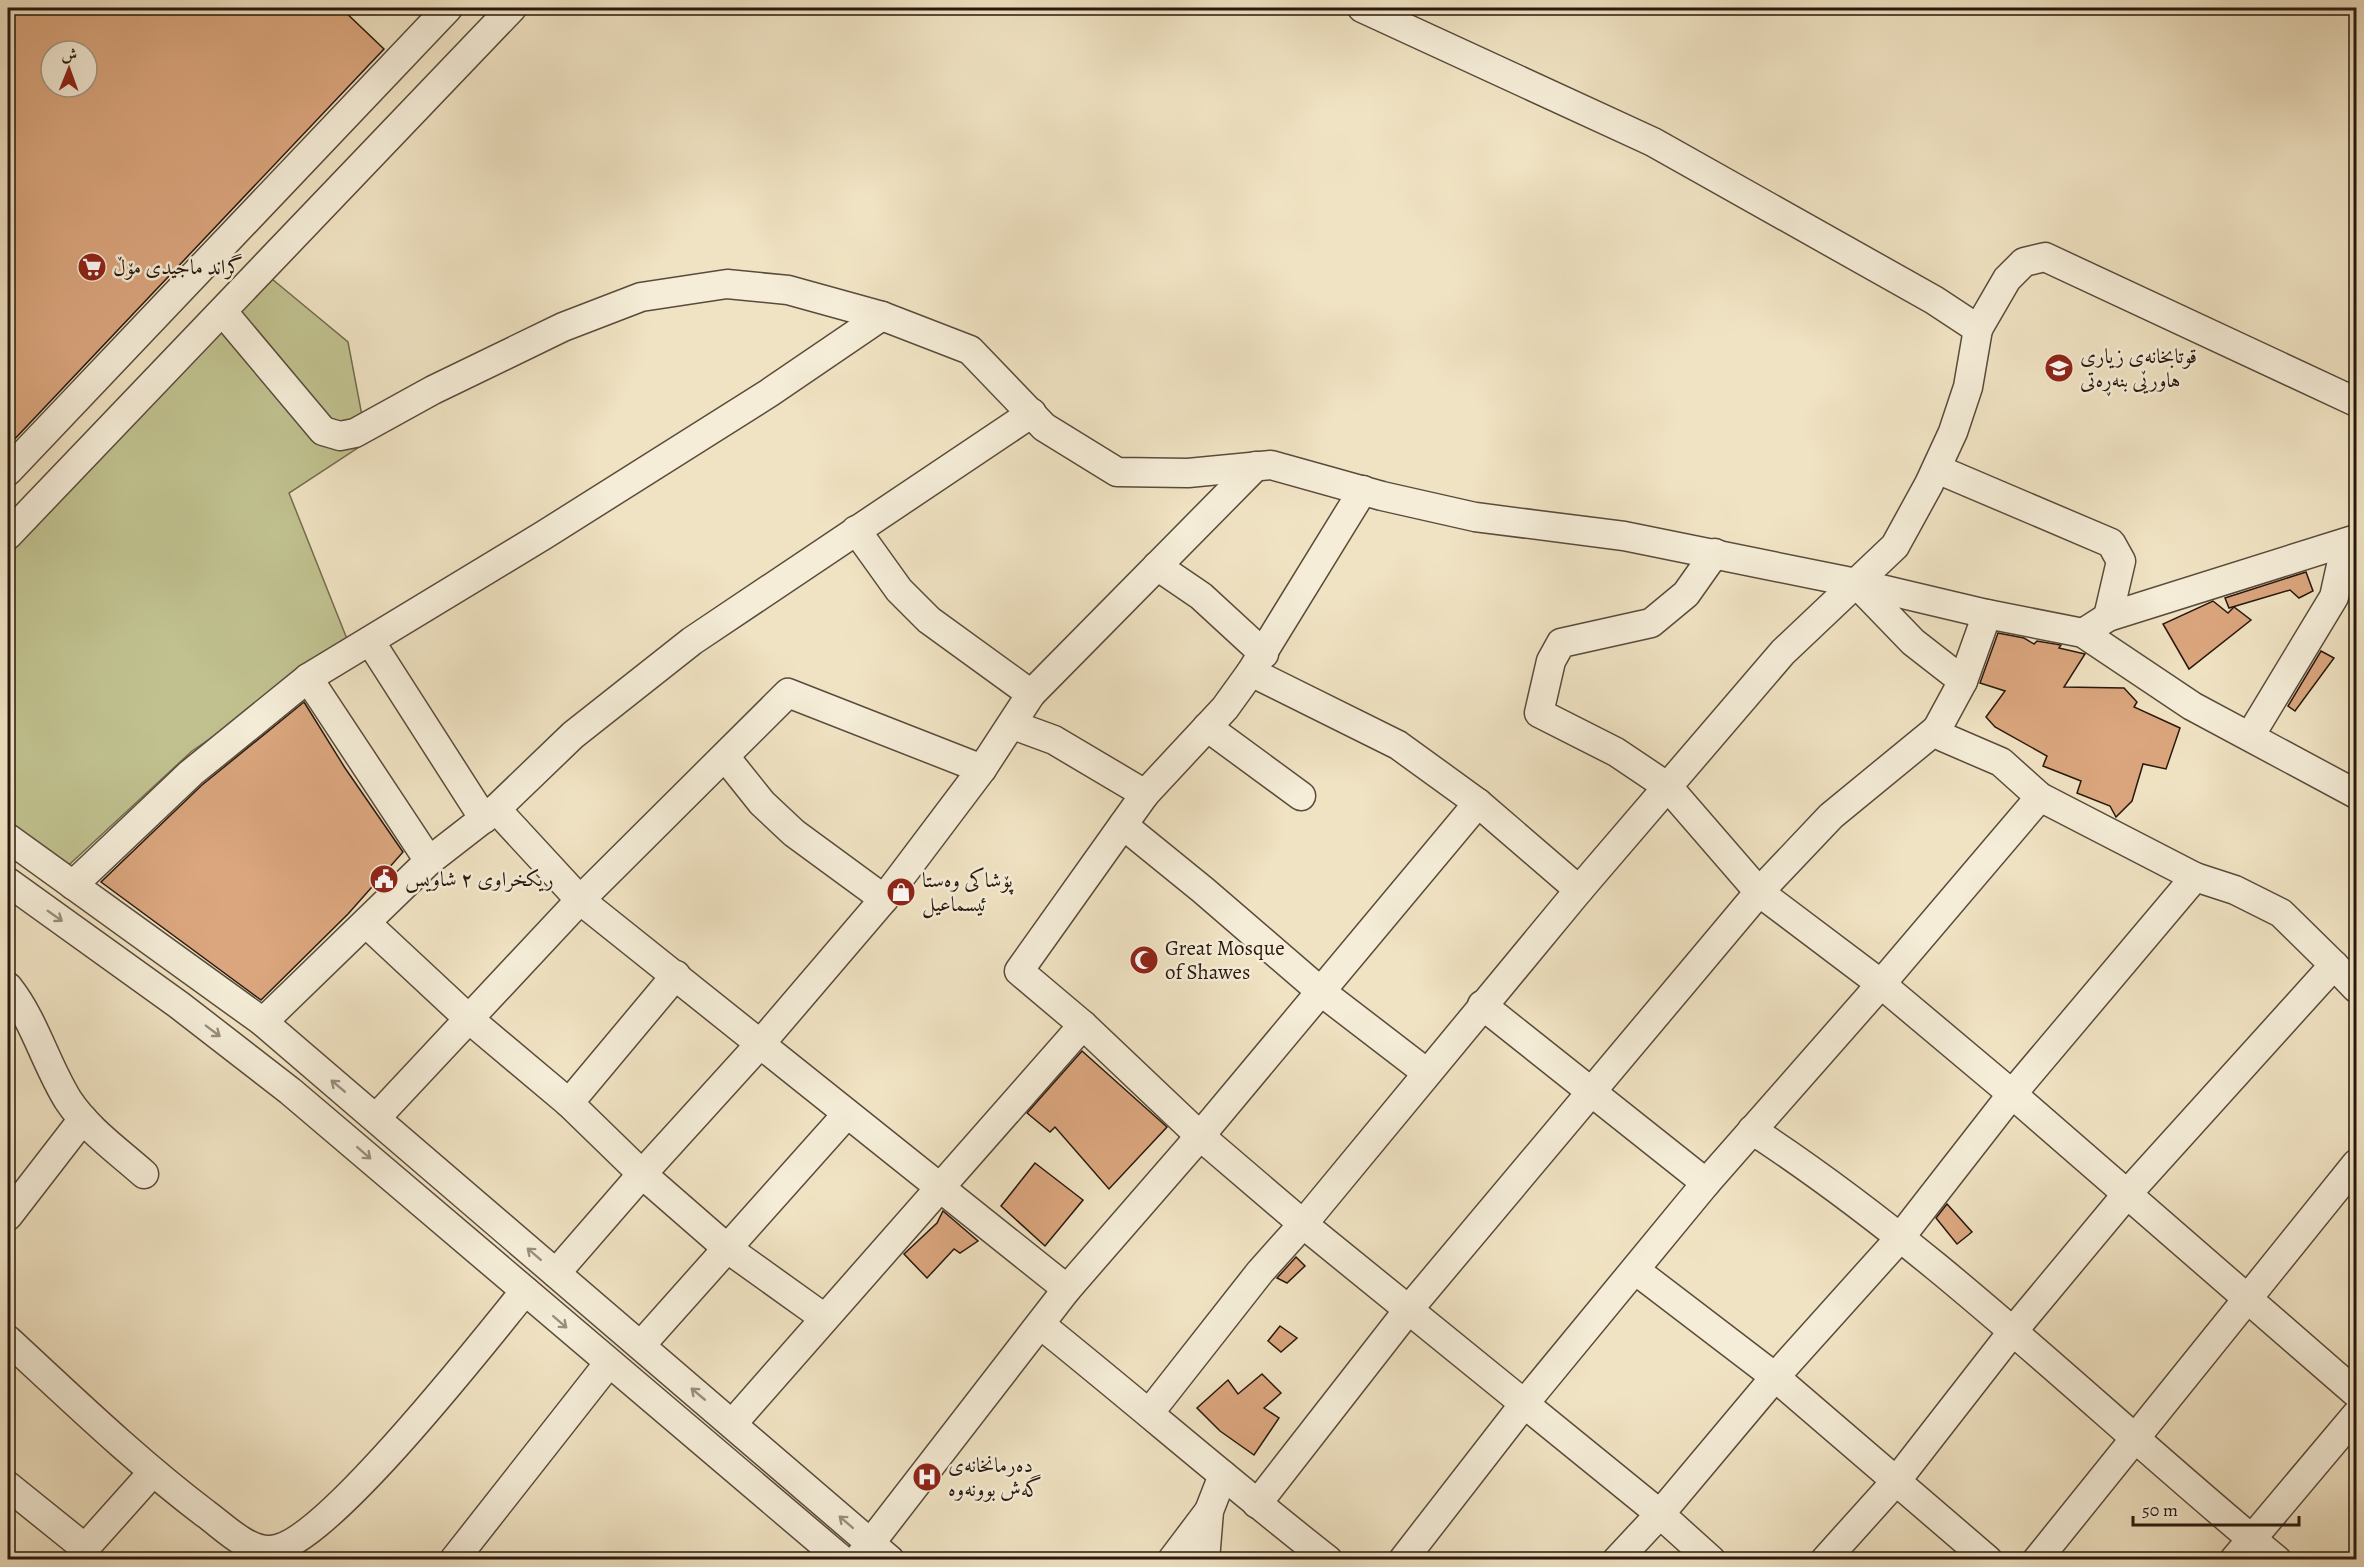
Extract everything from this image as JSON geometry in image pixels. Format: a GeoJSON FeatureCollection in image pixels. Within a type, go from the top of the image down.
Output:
{"type":"FeatureCollection","features":[{"type":"Feature","properties":{"kind":"street"},"geometry":{"type":"LineString","coordinates":[[8,471],[448,8]]}},
{"type":"Feature","properties":{"kind":"street"},"geometry":{"type":"LineString","coordinates":[[8,535],[512,8]]}},
{"type":"Feature","properties":{"kind":"street"},"geometry":{"type":"LineString","coordinates":[[1362,8],[1653,142],[1934,300],[1978,329]]}},
{"type":"Feature","properties":{"kind":"street"},"geometry":{"type":"LineString","coordinates":[[1150,1412],[1260,1272],[1303,1224],[1482,1005],[1783,652],[1895,546],[1953,432],[1968,387],[1978,329],[2007,279],[2024,262],[2045,257],[2356,402]]}},
{"type":"Feature","properties":{"kind":"street"},"geometry":{"type":"LineString","coordinates":[[223,312],[323,431],[340,436],[355,433],[433,390],[563,327],[641,297],[727,284],[788,290],[882,316],[970,350],[1044,427],[1117,472],[1188,473],[1271,465],[1475,517],[1624,536],[1715,553],[1987,614],[2084,633],[2192,706],[2356,794]]}},
{"type":"Feature","properties":{"kind":"street"},"geometry":{"type":"LineString","coordinates":[[73,885],[191,773],[308,678],[720,424],[882,316]]}},
{"type":"Feature","properties":{"kind":"street"},"geometry":{"type":"LineString","coordinates":[[263,1022],[429,861],[490,814],[573,735],[692,641],[1032,413]]}},
{"type":"Feature","properties":{"kind":"street"},"geometry":{"type":"LineString","coordinates":[[556,1273],[761,1043],[884,898],[982,769],[1013,725],[1031,694],[1256,466]]}},
{"type":"Feature","properties":{"kind":"street"},"geometry":{"type":"LineString","coordinates":[[1936,468],[2111,543],[2121,561],[2108,617]]}},
{"type":"Feature","properties":{"kind":"street"},"geometry":{"type":"LineString","coordinates":[[1363,490],[1258,663],[1207,727],[1145,794],[1019,971],[1083,1025],[1200,1136],[1303,1224],[1660,1514],[1711,1560]]}},
{"type":"Feature","properties":{"kind":"street"},"geometry":{"type":"LineString","coordinates":[[856,530],[899,590],[929,620],[1031,694]]}},
{"type":"Feature","properties":{"kind":"street"},"geometry":{"type":"LineString","coordinates":[[2084,633],[2108,617],[2351,541]]}},
{"type":"Feature","properties":{"kind":"street"},"geometry":{"type":"LineString","coordinates":[[2250,736],[2334,597],[2351,541]]}},
{"type":"Feature","properties":{"kind":"street"},"geometry":{"type":"LineString","coordinates":[[1715,553],[1686,594],[1652,623],[1561,643],[1551,661],[1539,713],[1616,752],[1668,787],[1759,892],[1881,984],[2012,1094],[2356,1393]]}},
{"type":"Feature","properties":{"kind":"street"},"geometry":{"type":"LineString","coordinates":[[1157,566],[1201,596],[1258,663],[1398,745],[1478,802],[1579,890]]}},
{"type":"Feature","properties":{"kind":"street"},"geometry":{"type":"LineString","coordinates":[[1856,584],[1913,642],[1963,681]]}},
{"type":"Feature","properties":{"kind":"street"},"geometry":{"type":"LineString","coordinates":[[1257,1504],[1409,1309],[1759,892],[1831,816],[1937,729],[1963,681],[1987,614]]}},
{"type":"Feature","properties":{"kind":"street"},"geometry":{"type":"LineString","coordinates":[[370,641],[490,814],[580,900],[1067,1289]]}},
{"type":"Feature","properties":{"kind":"street"},"geometry":{"type":"LineString","coordinates":[[308,678],[429,861]]}},
{"type":"Feature","properties":{"kind":"street"},"geometry":{"type":"LineString","coordinates":[[376,1118],[580,900],[726,758],[788,693],[982,769]]}},
{"type":"Feature","properties":{"kind":"street"},"geometry":{"type":"LineString","coordinates":[[1013,725],[1054,740],[1145,794]]}},
{"type":"Feature","properties":{"kind":"street"},"geometry":{"type":"LineString","coordinates":[[1207,727],[1301,796]]}},
{"type":"Feature","properties":{"kind":"street"},"geometry":{"type":"LineString","coordinates":[[1937,729],[1943,737],[2001,762],[2040,797],[2195,877],[2235,890],[2281,913],[2356,987]]}},
{"type":"Feature","properties":{"kind":"street"},"geometry":{"type":"LineString","coordinates":[[726,758],[762,803],[794,833],[884,898]]}},
{"type":"Feature","properties":{"kind":"street"},"geometry":{"type":"LineString","coordinates":[[1404,1560],[1524,1404],[1706,1183],[1881,984],[2040,797]]}},
{"type":"Feature","properties":{"kind":"street"},"geometry":{"type":"LineString","coordinates":[[8,838],[263,1022],[733,1423],[873,1554],[1067,1289],[1200,1136],[1319,990],[1478,802]]}},
{"type":"Feature","properties":{"kind":"street"},"geometry":{"type":"LineString","coordinates":[[1123,825],[1319,990],[1427,1072]]}},
{"type":"Feature","properties":{"kind":"street"},"geometry":{"type":"LineString","coordinates":[[1617,1560],[1660,1514],[1774,1377],[1899,1239],[2012,1094],[2195,877]]}},
{"type":"Feature","properties":{"kind":"street"},"geometry":{"type":"LineString","coordinates":[[8,882],[122,963],[290,1091],[608,1364],[842,1560]]}},
{"type":"Feature","properties":{"kind":"street"},"geometry":{"type":"LineString","coordinates":[[366,923],[469,1019],[569,1103],[642,1174],[728,1249],[823,1317]]}},
{"type":"Feature","properties":{"kind":"street"},"geometry":{"type":"LineString","coordinates":[[122,963],[143,935]]}},
{"type":"Feature","properties":{"kind":"street"},"geometry":{"type":"LineString","coordinates":[[1825,1560],[1897,1480],[2013,1331],[2127,1194],[2334,965]]}},
{"type":"Feature","properties":{"kind":"street"},"geometry":{"type":"LineString","coordinates":[[569,1103],[676,975]]}},
{"type":"Feature","properties":{"kind":"street"},"geometry":{"type":"LineString","coordinates":[[8,987],[23,1008],[56,1077],[83,1119],[144,1173]]}},
{"type":"Feature","properties":{"kind":"street"},"geometry":{"type":"LineString","coordinates":[[1482,1005],[1706,1183]]}},
{"type":"Feature","properties":{"kind":"street"},"geometry":{"type":"LineString","coordinates":[[733,1423],[823,1317],[1083,1025]]}},
{"type":"Feature","properties":{"kind":"street"},"geometry":{"type":"LineString","coordinates":[[641,1345],[847,1114]]}},
{"type":"Feature","properties":{"kind":"street"},"geometry":{"type":"LineString","coordinates":[[8,1216],[83,1119]]}},
{"type":"Feature","properties":{"kind":"street"},"geometry":{"type":"LineString","coordinates":[[1752,1130],[1798,1160],[2013,1331],[2135,1438],[2242,1549],[2277,1560]]}},
{"type":"Feature","properties":{"kind":"street"},"geometry":{"type":"LineString","coordinates":[[2037,1560],[2356,1164]]}},
{"type":"Feature","properties":{"kind":"street"},"geometry":{"type":"LineString","coordinates":[[1635,1270],[1774,1377],[1988,1560]]}},
{"type":"Feature","properties":{"kind":"street"},"geometry":{"type":"LineString","coordinates":[[8,1340],[152,1473],[243,1542],[268,1550],[286,1547],[313,1526],[385,1459],[525,1291]]}},
{"type":"Feature","properties":{"kind":"street"},"geometry":{"type":"LineString","coordinates":[[1041,1325],[1328,1560]]}},
{"type":"Feature","properties":{"kind":"street"},"geometry":{"type":"LineString","coordinates":[[454,1560],[608,1364]]}},
{"type":"Feature","properties":{"kind":"street"},"geometry":{"type":"LineString","coordinates":[[2242,1549],[2356,1414]]}},
{"type":"Feature","properties":{"kind":"street"},"geometry":{"type":"LineString","coordinates":[[8,1486],[92,1554],[152,1473]]}},
{"type":"Feature","properties":{"kind":"street"},"geometry":{"type":"LineString","coordinates":[[1172,1560],[1209,1511],[1223,1475]]}},
{"type":"Feature","properties":{"kind":"street"},"geometry":{"type":"LineString","coordinates":[[1205,1560],[1209,1511]]}},
{"type":"Feature","properties":{"kind":"green space"},"geometry":{"type":"Polygon","coordinates":[[[272,279],[348,342],[367,442],[289,493],[349,644],[192,751],[58,875],[8,838],[8,549],[272,279]]]}},
{"type":"Feature","properties":{"kind":"building","name":"گراند ماجیدی مۆڵ"},"geometry":{"type":"Polygon","coordinates":[[[8,8],[341,8],[384,49],[8,446],[8,8]]]}},
{"type":"Feature","properties":{"kind":"building"},"geometry":{"type":"Polygon","coordinates":[[[2306,572],[2313,591],[2299,598],[2290,590],[2229,608],[2225,598],[2228,597],[2306,572]]]}},
{"type":"Feature","properties":{"kind":"building"},"geometry":{"type":"Polygon","coordinates":[[[2213,601],[2228,613],[2234,607],[2251,620],[2189,669],[2163,624],[2213,601]]]}},
{"type":"Feature","properties":{"kind":"building"},"geometry":{"type":"Polygon","coordinates":[[[1998,633],[2024,638],[2034,644],[2037,641],[2061,645],[2059,648],[2085,654],[2064,687],[2124,688],[2137,702],[2134,707],[2180,728],[2166,769],[2143,764],[2132,801],[2116,817],[2110,806],[2077,793],[2081,781],[2043,766],[2047,756],[1995,727],[1986,717],[2005,691],[1980,683],[1998,633]]]}},
{"type":"Feature","properties":{"kind":"building"},"geometry":{"type":"Polygon","coordinates":[[[2321,651],[2334,658],[2295,711],[2288,706],[2321,651]]]}},
{"type":"Feature","properties":{"kind":"building"},"geometry":{"type":"Polygon","coordinates":[[[304,702],[345,768],[403,852],[348,914],[261,1000],[101,882],[202,785],[304,702]]]}},
{"type":"Feature","properties":{"kind":"building"},"geometry":{"type":"Polygon","coordinates":[[[1082,1051],[1167,1127],[1109,1189],[1055,1127],[1050,1132],[1027,1113],[1082,1051]]]}},
{"type":"Feature","properties":{"kind":"building"},"geometry":{"type":"Polygon","coordinates":[[[1035,1163],[1083,1200],[1045,1246],[1001,1206],[1035,1163]]]}},
{"type":"Feature","properties":{"kind":"building"},"geometry":{"type":"Polygon","coordinates":[[[1947,1204],[1972,1232],[1957,1244],[1936,1218],[1947,1204]]]}},
{"type":"Feature","properties":{"kind":"building"},"geometry":{"type":"Polygon","coordinates":[[[943,1211],[978,1241],[960,1253],[954,1249],[927,1278],[904,1254],[937,1223],[943,1211]]]}},
{"type":"Feature","properties":{"kind":"building"},"geometry":{"type":"Polygon","coordinates":[[[1296,1257],[1305,1266],[1287,1283],[1277,1278],[1296,1257]]]}},
{"type":"Feature","properties":{"kind":"building"},"geometry":{"type":"Polygon","coordinates":[[[1280,1326],[1297,1338],[1281,1352],[1268,1341],[1280,1326]]]}},
{"type":"Feature","properties":{"kind":"building"},"geometry":{"type":"Polygon","coordinates":[[[1262,1374],[1281,1393],[1264,1408],[1279,1418],[1254,1455],[1220,1431],[1197,1408],[1228,1380],[1238,1394],[1262,1374]]]}},
{"type":"Feature","properties":{"kind":"place","name":"گراند ماجیدی مۆڵ"},"geometry":{"type":"Point","coordinates":[92,267]}},
{"type":"Feature","properties":{"kind":"place","name":"قوتابخانەی زیاری هاورێی بنەڕەتی"},"geometry":{"type":"Point","coordinates":[2059,368]}},
{"type":"Feature","properties":{"kind":"place","name":"ريكخراوى ۲ شاويس"},"geometry":{"type":"Point","coordinates":[384,879]}},
{"type":"Feature","properties":{"kind":"place","name":"پۆشاکی وەستا ئیسماعیل"},"geometry":{"type":"Point","coordinates":[901,892]}},
{"type":"Feature","properties":{"kind":"place","name":"Great Mosque of Shawes"},"geometry":{"type":"Point","coordinates":[1144,960]}},
{"type":"Feature","properties":{"kind":"place","name":"دەرمانخانەی گەش بوونەوە"},"geometry":{"type":"Point","coordinates":[927,1477]}}]}
